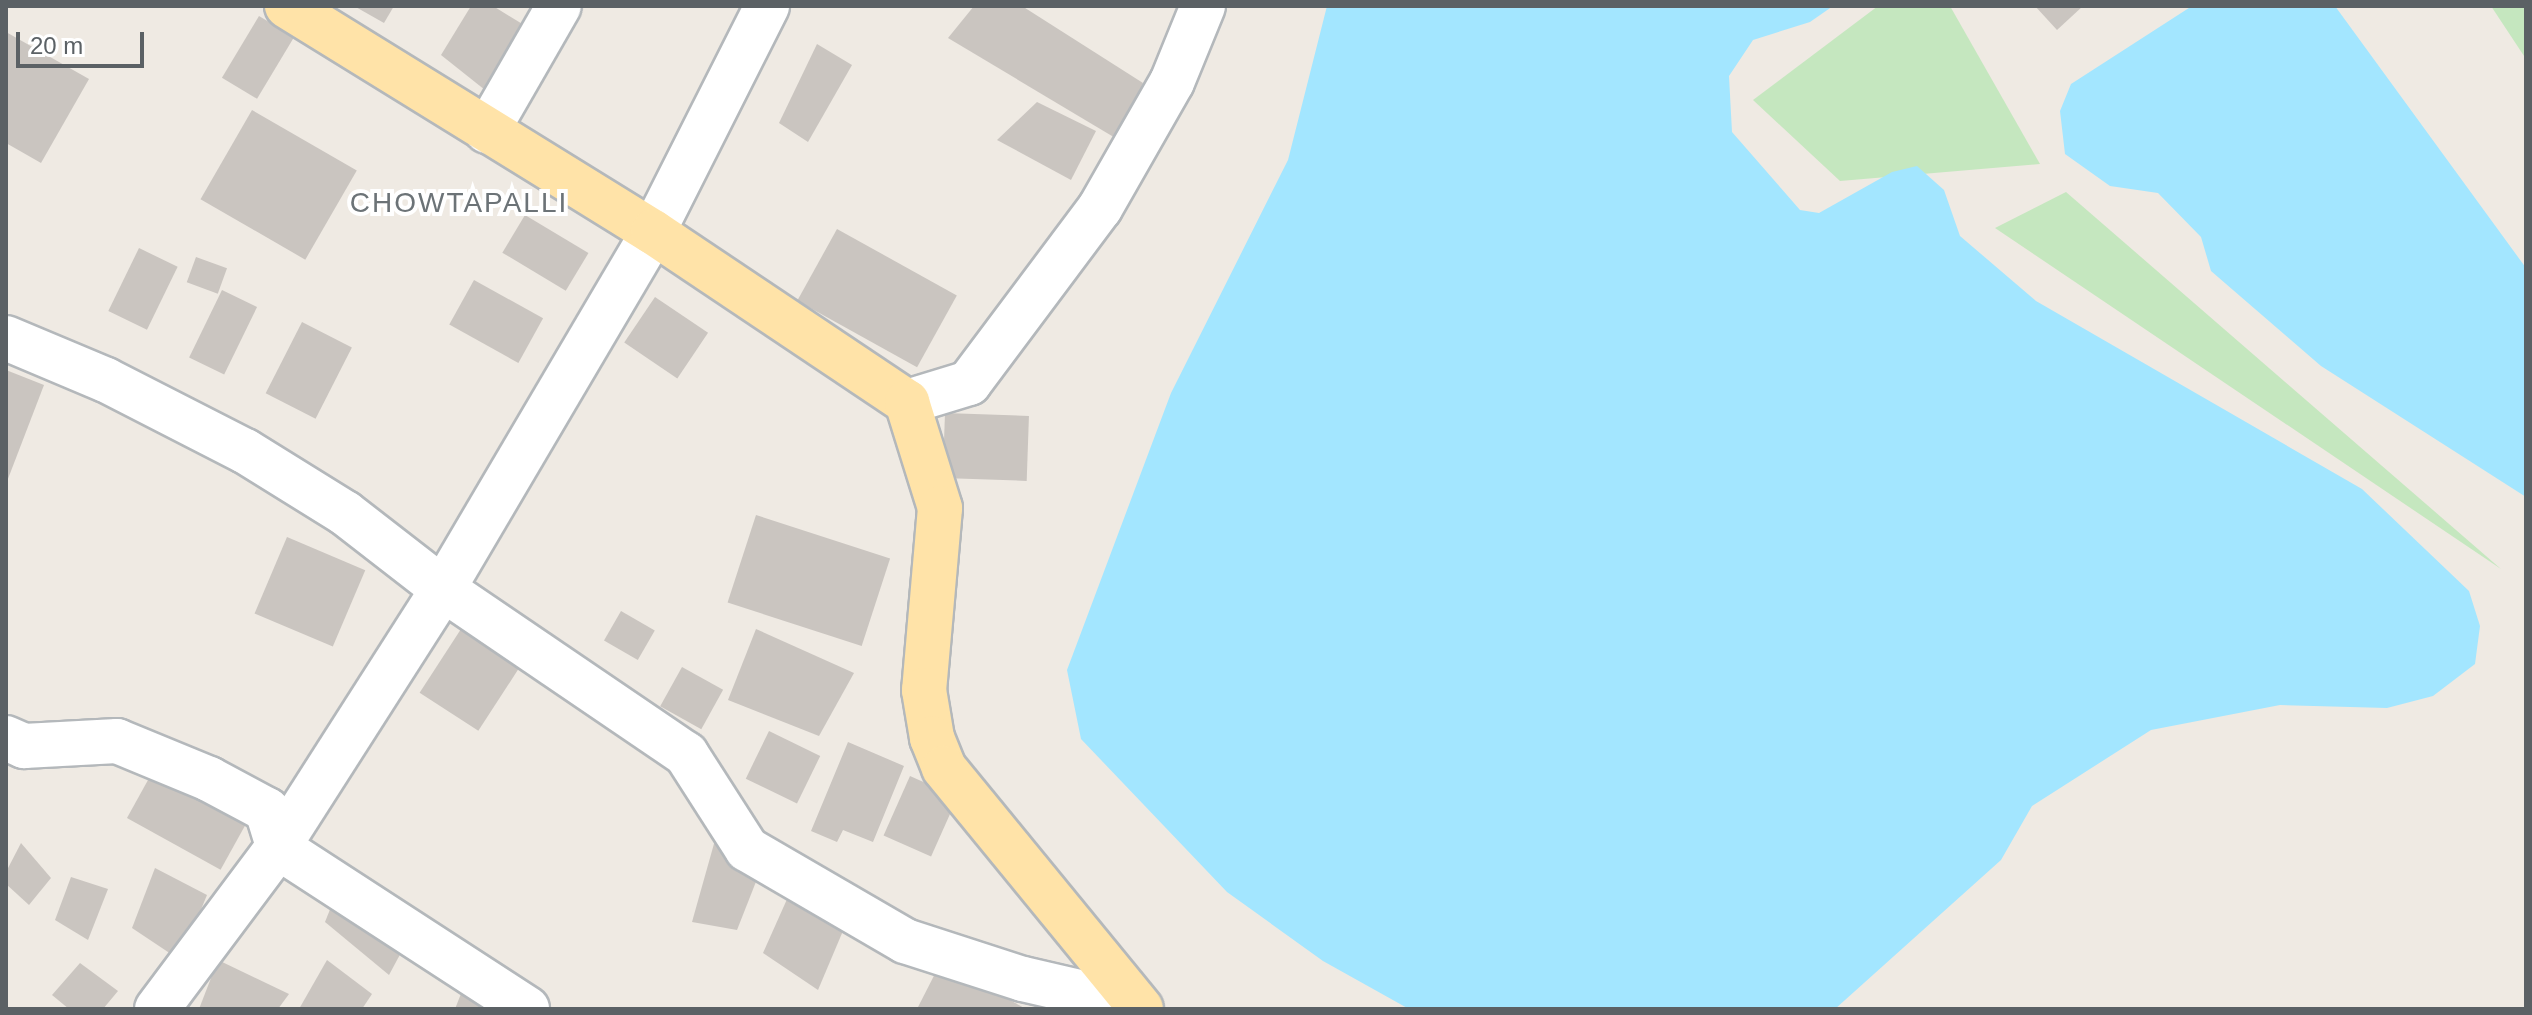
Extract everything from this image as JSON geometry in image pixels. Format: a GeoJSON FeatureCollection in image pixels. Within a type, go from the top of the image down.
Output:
{"type":"FeatureCollection","features":[{"type":"Feature","properties":{"kind":"main road"},"geometry":{"type":"LineString","coordinates":[[287,6],[653,232],[907,402],[940,508],[924,690],[932,738],[944,768],[1138,1007]]}},
{"type":"Feature","properties":{"kind":"street"},"geometry":{"type":"LineString","coordinates":[[487,131],[559,6]]}},
{"type":"Feature","properties":{"kind":"street"},"geometry":{"type":"LineString","coordinates":[[157,1009],[278,847],[443,589],[653,232],[767,6]]}},
{"type":"Feature","properties":{"kind":"street"},"geometry":{"type":"LineString","coordinates":[[907,402],[969,383],[1100,208],[1172,82],[1203,6]]}},
{"type":"Feature","properties":{"kind":"street"},"geometry":{"type":"LineString","coordinates":[[6,338],[106,380],[245,451],[345,513],[443,589],[686,754],[747,849],[905,941],[1023,979],[1138,1007]]}},
{"type":"Feature","properties":{"kind":"street"},"geometry":{"type":"LineString","coordinates":[[6,738],[24,746],[117,741],[267,810],[278,847],[527,1009]]}},
{"type":"Feature","properties":{"kind":"green space"},"geometry":{"type":"Polygon","coordinates":[[[1878,6],[1950,6],[2040,164],[1840,181],[1753,100],[1878,6]]]}},
{"type":"Feature","properties":{"kind":"green space"},"geometry":{"type":"Polygon","coordinates":[[[2491,6],[2526,6],[2526,59],[2491,6]]]}},
{"type":"Feature","properties":{"kind":"green space"},"geometry":{"type":"Polygon","coordinates":[[[2066,192],[2501,569],[1995,228],[2066,192]]]}},
{"type":"Feature","properties":{"kind":"water"},"geometry":{"type":"Polygon","coordinates":[[[1327,6],[1833,6],[1810,22],[1753,40],[1729,76],[1732,132],[1800,210],[1819,213],[1892,172],[1917,166],[1944,190],[1960,236],[2036,301],[2362,489],[2469,591],[2480,626],[2475,664],[2433,696],[2387,708],[2280,705],[2151,730],[2032,806],[2001,860],[1835,1009],[1409,1009],[1323,961],[1227,892],[1081,739],[1067,670],[1171,393],[1288,160],[1327,6]]]}},
{"type":"Feature","properties":{"kind":"water"},"geometry":{"type":"Polygon","coordinates":[[[2192,6],[2335,6],[2526,268],[2526,497],[2321,366],[2211,271],[2201,237],[2158,193],[2110,186],[2065,154],[2060,111],[2071,84],[2192,6]]]}},
{"type":"Feature","properties":{"kind":"building"},"geometry":{"type":"Polygon","coordinates":[[[354,6],[394,6],[384,23],[354,6]]]}},
{"type":"Feature","properties":{"kind":"building"},"geometry":{"type":"Polygon","coordinates":[[[471,6],[493,6],[524,25],[485,90],[441,55],[471,6]]]}},
{"type":"Feature","properties":{"kind":"building"},"geometry":{"type":"Polygon","coordinates":[[[974,6],[1022,6],[1143,83],[1117,139],[948,38],[974,6]]]}},
{"type":"Feature","properties":{"kind":"building"},"geometry":{"type":"Polygon","coordinates":[[[2035,6],[2083,6],[2057,30],[2035,6]]]}},
{"type":"Feature","properties":{"kind":"building"},"geometry":{"type":"Polygon","coordinates":[[[259,16],[294,37],[257,99],[222,78],[259,16]]]}},
{"type":"Feature","properties":{"kind":"building"},"geometry":{"type":"Polygon","coordinates":[[[6,32],[89,79],[41,163],[6,143],[6,32]]]}},
{"type":"Feature","properties":{"kind":"building"},"geometry":{"type":"Polygon","coordinates":[[[817,44],[852,65],[808,142],[779,123],[817,44]]]}},
{"type":"Feature","properties":{"kind":"building"},"geometry":{"type":"Polygon","coordinates":[[[1037,102],[1096,131],[1071,180],[997,140],[1037,102]]]}},
{"type":"Feature","properties":{"kind":"building"},"geometry":{"type":"Polygon","coordinates":[[[252,110],[357,170],[305,260],[200,199],[252,110]]]}},
{"type":"Feature","properties":{"kind":"building"},"geometry":{"type":"Polygon","coordinates":[[[525,215],[588,253],[566,291],[502,253],[525,215]]]}},
{"type":"Feature","properties":{"kind":"building"},"geometry":{"type":"Polygon","coordinates":[[[837,229],[957,295],[917,367],[797,301],[837,229]]]}},
{"type":"Feature","properties":{"kind":"building"},"geometry":{"type":"Polygon","coordinates":[[[139,248],[178,267],[147,330],[108,311],[139,248]]]}},
{"type":"Feature","properties":{"kind":"building"},"geometry":{"type":"Polygon","coordinates":[[[196,257],[227,268],[218,294],[187,282],[196,257]]]}},
{"type":"Feature","properties":{"kind":"building"},"geometry":{"type":"Polygon","coordinates":[[[474,280],[543,318],[518,363],[449,325],[474,280]]]}},
{"type":"Feature","properties":{"kind":"building"},"geometry":{"type":"Polygon","coordinates":[[[222,290],[257,307],[224,375],[189,357],[222,290]]]}},
{"type":"Feature","properties":{"kind":"building"},"geometry":{"type":"Polygon","coordinates":[[[655,297],[708,333],[677,378],[624,343],[655,297]]]}},
{"type":"Feature","properties":{"kind":"building"},"geometry":{"type":"Polygon","coordinates":[[[302,322],[352,347],[316,419],[266,393],[302,322]]]}},
{"type":"Feature","properties":{"kind":"building"},"geometry":{"type":"Polygon","coordinates":[[[6,370],[44,385],[6,484],[6,370]]]}},
{"type":"Feature","properties":{"kind":"building"},"geometry":{"type":"Polygon","coordinates":[[[945,413],[1029,416],[1027,481],[943,478],[945,413]]]}},
{"type":"Feature","properties":{"kind":"building"},"geometry":{"type":"Polygon","coordinates":[[[756,515],[890,559],[862,646],[728,602],[756,515]]]}},
{"type":"Feature","properties":{"kind":"building"},"geometry":{"type":"Polygon","coordinates":[[[287,537],[365,570],[333,647],[255,613],[287,537]]]}},
{"type":"Feature","properties":{"kind":"building"},"geometry":{"type":"Polygon","coordinates":[[[621,611],[655,630],[638,660],[604,640],[621,611]]]}},
{"type":"Feature","properties":{"kind":"building"},"geometry":{"type":"Polygon","coordinates":[[[461,629],[520,667],[478,731],[420,693],[461,629]]]}},
{"type":"Feature","properties":{"kind":"building"},"geometry":{"type":"Polygon","coordinates":[[[756,629],[854,673],[819,736],[728,700],[756,629]]]}},
{"type":"Feature","properties":{"kind":"building"},"geometry":{"type":"Polygon","coordinates":[[[682,667],[723,690],[701,729],[660,706],[682,667]]]}},
{"type":"Feature","properties":{"kind":"building"},"geometry":{"type":"Polygon","coordinates":[[[769,731],[820,756],[797,804],[746,779],[769,731]]]}},
{"type":"Feature","properties":{"kind":"building"},"geometry":{"type":"Polygon","coordinates":[[[848,742],[904,766],[873,842],[843,830],[837,842],[811,831],[848,742]]]}},
{"type":"Feature","properties":{"kind":"building"},"geometry":{"type":"Polygon","coordinates":[[[158,762],[252,814],[221,870],[127,818],[158,762]]]}},
{"type":"Feature","properties":{"kind":"building"},"geometry":{"type":"Polygon","coordinates":[[[910,776],[958,797],[931,857],[884,835],[910,776]]]}},
{"type":"Feature","properties":{"kind":"building"},"geometry":{"type":"Polygon","coordinates":[[[717,833],[761,869],[737,930],[692,922],[717,833]]]}},
{"type":"Feature","properties":{"kind":"building"},"geometry":{"type":"Polygon","coordinates":[[[21,843],[51,878],[29,905],[6,884],[6,872],[21,843]]]}},
{"type":"Feature","properties":{"kind":"building"},"geometry":{"type":"Polygon","coordinates":[[[155,868],[207,895],[180,960],[132,928],[155,868]]]}},
{"type":"Feature","properties":{"kind":"building"},"geometry":{"type":"Polygon","coordinates":[[[71,877],[108,889],[88,940],[55,920],[71,877]]]}},
{"type":"Feature","properties":{"kind":"building"},"geometry":{"type":"Polygon","coordinates":[[[339,887],[411,934],[389,975],[325,922],[339,887]]]}},
{"type":"Feature","properties":{"kind":"building"},"geometry":{"type":"Polygon","coordinates":[[[792,888],[848,919],[818,990],[763,953],[792,888]]]}},
{"type":"Feature","properties":{"kind":"building"},"geometry":{"type":"Polygon","coordinates":[[[218,960],[289,994],[278,1009],[199,1009],[218,960]]]}},
{"type":"Feature","properties":{"kind":"building"},"geometry":{"type":"Polygon","coordinates":[[[327,960],[372,994],[362,1009],[299,1009],[327,960]]]}},
{"type":"Feature","properties":{"kind":"building"},"geometry":{"type":"Polygon","coordinates":[[[941,962],[1026,1009],[917,1009],[941,962]]]}},
{"type":"Feature","properties":{"kind":"building"},"geometry":{"type":"Polygon","coordinates":[[[80,963],[118,991],[103,1009],[69,1009],[52,995],[80,963]]]}},
{"type":"Feature","properties":{"kind":"building"},"geometry":{"type":"Polygon","coordinates":[[[464,986],[522,1009],[455,1009],[464,986]]]}},
{"type":"Feature","properties":{"kind":"district","name":"CHOWTAPALLI"},"geometry":{"type":"Point","coordinates":[459,203]}}]}
